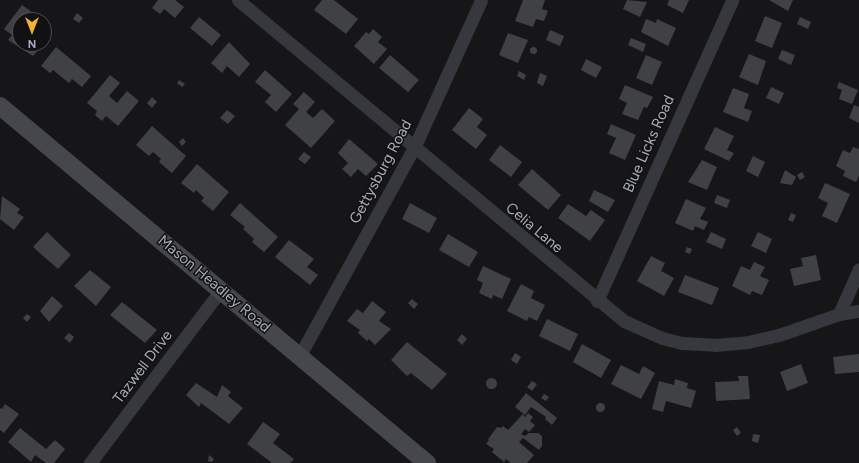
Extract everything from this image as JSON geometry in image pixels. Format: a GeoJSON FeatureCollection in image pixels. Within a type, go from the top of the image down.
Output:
{"type":"FeatureCollection","features":[{"type":"Feature","properties":{"kind":"main road","name":"Mason Headley Road"},"geometry":{"type":"LineString","coordinates":[[0,106],[300,355],[427,463]]}},
{"type":"Feature","properties":{"kind":"street","name":"Celia Lane"},"geometry":{"type":"LineString","coordinates":[[238,0],[597,301],[624,321],[644,331],[682,343],[716,345],[748,342],[780,335],[839,314],[859,311]]}},
{"type":"Feature","properties":{"kind":"street","name":"Gettysburg Road"},"geometry":{"type":"LineString","coordinates":[[300,355],[414,148],[481,0]]}},
{"type":"Feature","properties":{"kind":"street","name":"Blue Licks Road"},"geometry":{"type":"LineString","coordinates":[[597,301],[732,0]]}},
{"type":"Feature","properties":{"kind":"street"},"geometry":{"type":"LineString","coordinates":[[839,314],[859,269]]}},
{"type":"Feature","properties":{"kind":"street","name":"Tazwell Drive"},"geometry":{"type":"LineString","coordinates":[[90,463],[221,290]]}},
{"type":"Feature","properties":{"kind":"building"},"geometry":{"type":"Polygon","coordinates":[[[158,0],[175,0],[184,7],[175,18],[164,9],[160,14],[152,8],[158,0]]]}},
{"type":"Feature","properties":{"kind":"building"},"geometry":{"type":"Polygon","coordinates":[[[322,0],[334,0],[358,19],[346,34],[314,10],[322,0]]]}},
{"type":"Feature","properties":{"kind":"building"},"geometry":{"type":"Polygon","coordinates":[[[523,0],[545,0],[542,9],[548,11],[544,21],[536,19],[533,27],[515,21],[523,0]]]}},
{"type":"Feature","properties":{"kind":"building"},"geometry":{"type":"Polygon","coordinates":[[[627,0],[647,2],[640,17],[623,9],[627,0]]]}},
{"type":"Feature","properties":{"kind":"building"},"geometry":{"type":"Polygon","coordinates":[[[669,0],[689,0],[683,13],[667,5],[669,0]]]}},
{"type":"Feature","properties":{"kind":"building"},"geometry":{"type":"Polygon","coordinates":[[[769,0],[793,0],[788,11],[769,0]]]}},
{"type":"Feature","properties":{"kind":"building"},"geometry":{"type":"Polygon","coordinates":[[[22,5],[32,12],[17,12],[22,5]]]}},
{"type":"Feature","properties":{"kind":"building"},"geometry":{"type":"Polygon","coordinates":[[[77,13],[83,18],[79,23],[73,19],[77,13]]]}},
{"type":"Feature","properties":{"kind":"building"},"geometry":{"type":"Polygon","coordinates":[[[765,16],[782,23],[772,48],[755,41],[765,16]]]}},
{"type":"Feature","properties":{"kind":"building"},"geometry":{"type":"Polygon","coordinates":[[[199,17],[221,35],[212,46],[190,28],[199,17]]]}},
{"type":"Feature","properties":{"kind":"building"},"geometry":{"type":"Polygon","coordinates":[[[800,17],[811,22],[808,29],[797,24],[800,17]]]}},
{"type":"Feature","properties":{"kind":"building"},"geometry":{"type":"Polygon","coordinates":[[[12,18],[12,35],[4,29],[12,18]]]}},
{"type":"Feature","properties":{"kind":"building"},"geometry":{"type":"Polygon","coordinates":[[[646,19],[656,23],[657,19],[676,28],[668,46],[641,32],[646,19]]]}},
{"type":"Feature","properties":{"kind":"building"},"geometry":{"type":"Polygon","coordinates":[[[373,29],[382,37],[378,42],[387,49],[374,64],[354,46],[366,32],[369,34],[373,29]]]}},
{"type":"Feature","properties":{"kind":"building"},"geometry":{"type":"Polygon","coordinates":[[[550,30],[564,36],[560,46],[546,40],[550,30]]]}},
{"type":"Feature","properties":{"kind":"building"},"geometry":{"type":"Polygon","coordinates":[[[508,33],[528,40],[518,63],[499,55],[508,33]]]}},
{"type":"Feature","properties":{"kind":"building"},"geometry":{"type":"Polygon","coordinates":[[[12,35],[12,43],[8,40],[12,35]]]}},
{"type":"Feature","properties":{"kind":"building"},"geometry":{"type":"Polygon","coordinates":[[[631,38],[646,44],[643,52],[628,45],[631,38]]]}},
{"type":"Feature","properties":{"kind":"building"},"geometry":{"type":"Polygon","coordinates":[[[229,42],[250,64],[239,77],[227,66],[222,73],[211,63],[229,42]]]}},
{"type":"Feature","properties":{"kind":"building"},"geometry":{"type":"Polygon","coordinates":[[[56,47],[91,76],[82,87],[72,79],[69,83],[53,70],[50,73],[41,66],[56,47]]]}},
{"type":"Feature","properties":{"kind":"building"},"geometry":{"type":"Polygon","coordinates":[[[533,47],[536,50],[533,53],[530,50],[533,47]]]}},
{"type":"Feature","properties":{"kind":"building"},"geometry":{"type":"Polygon","coordinates":[[[782,50],[795,55],[791,65],[778,59],[782,50]]]}},
{"type":"Feature","properties":{"kind":"building"},"geometry":{"type":"Polygon","coordinates":[[[27,52],[36,52],[33,56],[27,52]]]}},
{"type":"Feature","properties":{"kind":"building"},"geometry":{"type":"Polygon","coordinates":[[[749,54],[766,61],[758,85],[739,77],[749,54]]]}},
{"type":"Feature","properties":{"kind":"building"},"geometry":{"type":"Polygon","coordinates":[[[390,55],[419,80],[408,92],[379,68],[390,55]]]}},
{"type":"Feature","properties":{"kind":"building"},"geometry":{"type":"Polygon","coordinates":[[[646,55],[662,62],[652,85],[636,78],[646,55]]]}},
{"type":"Feature","properties":{"kind":"building"},"geometry":{"type":"Polygon","coordinates":[[[586,59],[602,67],[596,78],[581,70],[586,59]]]}},
{"type":"Feature","properties":{"kind":"building"},"geometry":{"type":"Polygon","coordinates":[[[265,70],[292,94],[276,112],[265,102],[271,95],[255,82],[265,70]]]}},
{"type":"Feature","properties":{"kind":"building"},"geometry":{"type":"Polygon","coordinates":[[[519,71],[526,75],[524,80],[517,76],[519,71]]]}},
{"type":"Feature","properties":{"kind":"building"},"geometry":{"type":"Polygon","coordinates":[[[540,73],[547,76],[543,86],[537,83],[540,73]]]}},
{"type":"Feature","properties":{"kind":"building"},"geometry":{"type":"Polygon","coordinates":[[[110,75],[120,83],[109,96],[117,103],[127,91],[139,101],[118,126],[106,116],[102,121],[95,115],[97,111],[87,103],[110,75]]]}},
{"type":"Feature","properties":{"kind":"building"},"geometry":{"type":"Polygon","coordinates":[[[179,80],[185,84],[182,87],[177,83],[179,80]]]}},
{"type":"Feature","properties":{"kind":"building"},"geometry":{"type":"Polygon","coordinates":[[[839,82],[858,90],[852,104],[839,99],[842,90],[837,88],[839,82]]]}},
{"type":"Feature","properties":{"kind":"building"},"geometry":{"type":"Polygon","coordinates":[[[625,85],[653,97],[647,108],[644,107],[638,120],[622,114],[627,103],[619,99],[625,85]]]}},
{"type":"Feature","properties":{"kind":"building"},"geometry":{"type":"Polygon","coordinates":[[[771,87],[784,93],[779,104],[766,98],[771,87]]]}},
{"type":"Feature","properties":{"kind":"building"},"geometry":{"type":"Polygon","coordinates":[[[733,88],[749,94],[744,108],[752,111],[748,122],[723,112],[733,88]]]}},
{"type":"Feature","properties":{"kind":"building"},"geometry":{"type":"Polygon","coordinates":[[[304,92],[315,102],[306,112],[313,118],[322,109],[335,121],[311,148],[285,125],[299,109],[293,104],[304,92]]]}},
{"type":"Feature","properties":{"kind":"building"},"geometry":{"type":"Polygon","coordinates":[[[152,97],[157,102],[152,108],[147,103],[152,97]]]}},
{"type":"Feature","properties":{"kind":"building"},"geometry":{"type":"Polygon","coordinates":[[[854,105],[859,107],[859,123],[849,118],[854,105]]]}},
{"type":"Feature","properties":{"kind":"building"},"geometry":{"type":"Polygon","coordinates":[[[469,108],[483,119],[477,127],[487,135],[476,149],[452,130],[469,108]]]}},
{"type":"Feature","properties":{"kind":"building"},"geometry":{"type":"Polygon","coordinates":[[[227,110],[235,116],[228,124],[220,118],[227,110]]]}},
{"type":"Feature","properties":{"kind":"building"},"geometry":{"type":"Polygon","coordinates":[[[611,124],[636,135],[625,160],[609,153],[616,138],[607,134],[611,124]]]}},
{"type":"Feature","properties":{"kind":"building"},"geometry":{"type":"Polygon","coordinates":[[[152,126],[186,156],[172,173],[159,162],[161,159],[153,152],[149,156],[136,145],[152,126]]]}},
{"type":"Feature","properties":{"kind":"building"},"geometry":{"type":"Polygon","coordinates":[[[715,127],[734,136],[727,150],[734,153],[729,161],[704,149],[715,127]]]}},
{"type":"Feature","properties":{"kind":"building"},"geometry":{"type":"Polygon","coordinates":[[[183,138],[186,142],[182,146],[179,142],[183,138]]]}},
{"type":"Feature","properties":{"kind":"building"},"geometry":{"type":"Polygon","coordinates":[[[349,139],[378,164],[366,176],[358,169],[351,177],[342,169],[348,163],[338,153],[349,139]]]}},
{"type":"Feature","properties":{"kind":"building"},"geometry":{"type":"Polygon","coordinates":[[[500,145],[522,162],[511,177],[489,160],[500,145]]]}},
{"type":"Feature","properties":{"kind":"building"},"geometry":{"type":"Polygon","coordinates":[[[853,147],[859,149],[859,176],[856,182],[843,176],[845,171],[836,166],[843,150],[850,153],[853,147]]]}},
{"type":"Feature","properties":{"kind":"building"},"geometry":{"type":"Polygon","coordinates":[[[304,152],[311,157],[305,164],[298,159],[304,152]]]}},
{"type":"Feature","properties":{"kind":"building"},"geometry":{"type":"Polygon","coordinates":[[[753,156],[765,162],[758,177],[746,171],[753,156]]]}},
{"type":"Feature","properties":{"kind":"building"},"geometry":{"type":"Polygon","coordinates":[[[702,160],[717,167],[707,190],[688,182],[702,160]]]}},
{"type":"Feature","properties":{"kind":"building"},"geometry":{"type":"Polygon","coordinates":[[[197,164],[229,192],[213,211],[201,201],[204,198],[196,190],[194,193],[181,183],[197,164]]]}},
{"type":"Feature","properties":{"kind":"building"},"geometry":{"type":"Polygon","coordinates":[[[532,169],[561,195],[548,210],[518,185],[532,169]]]}},
{"type":"Feature","properties":{"kind":"building"},"geometry":{"type":"Polygon","coordinates":[[[785,170],[796,177],[792,185],[780,183],[785,170]]]}},
{"type":"Feature","properties":{"kind":"building"},"geometry":{"type":"Polygon","coordinates":[[[802,172],[805,177],[800,180],[797,175],[802,172]]]}},
{"type":"Feature","properties":{"kind":"building"},"geometry":{"type":"Polygon","coordinates":[[[825,183],[850,194],[837,223],[822,216],[828,203],[818,198],[825,183]]]}},
{"type":"Feature","properties":{"kind":"building"},"geometry":{"type":"Polygon","coordinates":[[[594,190],[615,200],[608,212],[589,201],[594,190]]]}},
{"type":"Feature","properties":{"kind":"building"},"geometry":{"type":"Polygon","coordinates":[[[717,195],[730,200],[727,208],[714,203],[717,195]]]}},
{"type":"Feature","properties":{"kind":"building"},"geometry":{"type":"Polygon","coordinates":[[[2,196],[20,209],[17,213],[24,217],[14,230],[0,219],[2,196]]]}},
{"type":"Feature","properties":{"kind":"building"},"geometry":{"type":"Polygon","coordinates":[[[686,199],[706,208],[700,219],[708,222],[704,230],[695,226],[693,231],[675,223],[686,199]]]}},
{"type":"Feature","properties":{"kind":"building"},"geometry":{"type":"Polygon","coordinates":[[[240,203],[278,237],[264,252],[252,242],[254,239],[243,229],[245,227],[230,215],[240,203]]]}},
{"type":"Feature","properties":{"kind":"building"},"geometry":{"type":"Polygon","coordinates":[[[410,203],[437,218],[429,233],[402,219],[410,203]]]}},
{"type":"Feature","properties":{"kind":"building"},"geometry":{"type":"Polygon","coordinates":[[[568,204],[586,216],[591,210],[605,220],[590,241],[558,218],[568,204]]]}},
{"type":"Feature","properties":{"kind":"building"},"geometry":{"type":"Polygon","coordinates":[[[791,213],[796,215],[793,222],[788,220],[791,213]]]}},
{"type":"Feature","properties":{"kind":"building"},"geometry":{"type":"Polygon","coordinates":[[[47,232],[71,255],[58,269],[33,247],[47,232]]]}},
{"type":"Feature","properties":{"kind":"building"},"geometry":{"type":"Polygon","coordinates":[[[711,232],[726,239],[722,249],[706,242],[711,232]]]}},
{"type":"Feature","properties":{"kind":"building"},"geometry":{"type":"Polygon","coordinates":[[[758,232],[772,239],[766,253],[751,246],[758,232]]]}},
{"type":"Feature","properties":{"kind":"building"},"geometry":{"type":"Polygon","coordinates":[[[448,234],[478,252],[469,267],[439,250],[448,234]]]}},
{"type":"Feature","properties":{"kind":"building"},"geometry":{"type":"Polygon","coordinates":[[[289,240],[314,259],[307,267],[318,275],[310,285],[275,257],[289,240]]]}},
{"type":"Feature","properties":{"kind":"building"},"geometry":{"type":"Polygon","coordinates":[[[687,247],[692,249],[690,254],[685,252],[687,247]]]}},
{"type":"Feature","properties":{"kind":"building"},"geometry":{"type":"Polygon","coordinates":[[[816,255],[821,280],[794,286],[790,269],[803,266],[801,258],[816,255]]]}},
{"type":"Feature","properties":{"kind":"building"},"geometry":{"type":"Polygon","coordinates":[[[651,256],[665,263],[661,271],[674,278],[664,296],[637,281],[651,256]]]}},
{"type":"Feature","properties":{"kind":"building"},"geometry":{"type":"Polygon","coordinates":[[[754,262],[765,267],[760,276],[769,280],[762,295],[752,291],[750,295],[732,286],[741,266],[750,270],[754,262]]]}},
{"type":"Feature","properties":{"kind":"building"},"geometry":{"type":"Polygon","coordinates":[[[483,266],[511,279],[502,299],[493,295],[492,299],[479,293],[483,283],[477,280],[483,266]]]}},
{"type":"Feature","properties":{"kind":"building"},"geometry":{"type":"Polygon","coordinates":[[[90,270],[111,287],[96,306],[74,286],[90,270]]]}},
{"type":"Feature","properties":{"kind":"building"},"geometry":{"type":"Polygon","coordinates":[[[685,275],[719,288],[712,305],[678,292],[685,275]]]}},
{"type":"Feature","properties":{"kind":"building"},"geometry":{"type":"Polygon","coordinates":[[[521,284],[534,291],[531,298],[545,305],[537,321],[529,317],[527,321],[507,311],[521,284]]]}},
{"type":"Feature","properties":{"kind":"building"},"geometry":{"type":"Polygon","coordinates":[[[52,296],[63,306],[49,322],[40,311],[52,296]]]}},
{"type":"Feature","properties":{"kind":"building"},"geometry":{"type":"Polygon","coordinates":[[[412,299],[418,304],[414,309],[408,303],[412,299]]]}},
{"type":"Feature","properties":{"kind":"building"},"geometry":{"type":"Polygon","coordinates":[[[372,301],[386,312],[379,321],[391,329],[375,345],[369,339],[367,341],[358,333],[360,330],[347,321],[357,309],[363,313],[372,301]]]}},
{"type":"Feature","properties":{"kind":"building"},"geometry":{"type":"Polygon","coordinates":[[[122,302],[157,330],[145,343],[110,315],[122,302]]]}},
{"type":"Feature","properties":{"kind":"building"},"geometry":{"type":"Polygon","coordinates":[[[27,314],[31,317],[27,322],[23,318],[27,314]]]}},
{"type":"Feature","properties":{"kind":"building"},"geometry":{"type":"Polygon","coordinates":[[[547,319],[578,334],[570,351],[539,336],[547,319]]]}},
{"type":"Feature","properties":{"kind":"building"},"geometry":{"type":"Polygon","coordinates":[[[69,333],[74,337],[70,343],[64,338],[69,333]]]}},
{"type":"Feature","properties":{"kind":"building"},"geometry":{"type":"Polygon","coordinates":[[[462,334],[467,339],[462,345],[457,340],[462,334]]]}},
{"type":"Feature","properties":{"kind":"building"},"geometry":{"type":"Polygon","coordinates":[[[407,342],[447,374],[432,390],[411,373],[407,376],[391,360],[407,342]]]}},
{"type":"Feature","properties":{"kind":"building"},"geometry":{"type":"Polygon","coordinates":[[[582,344],[611,360],[601,378],[573,362],[582,344]]]}},
{"type":"Feature","properties":{"kind":"building"},"geometry":{"type":"Polygon","coordinates":[[[515,353],[521,357],[517,364],[511,360],[515,353]]]}},
{"type":"Feature","properties":{"kind":"building"},"geometry":{"type":"Polygon","coordinates":[[[859,354],[859,372],[835,374],[833,357],[859,354]]]}},
{"type":"Feature","properties":{"kind":"building"},"geometry":{"type":"Polygon","coordinates":[[[801,364],[808,383],[787,391],[780,372],[801,364]]]}},
{"type":"Feature","properties":{"kind":"building"},"geometry":{"type":"Polygon","coordinates":[[[621,365],[639,374],[643,366],[655,373],[641,399],[611,384],[621,365]]]}},
{"type":"Feature","properties":{"kind":"building"},"geometry":{"type":"Polygon","coordinates":[[[738,376],[748,376],[750,399],[716,401],[715,382],[739,381],[738,376]]]}},
{"type":"Feature","properties":{"kind":"building"},"geometry":{"type":"Polygon","coordinates":[[[491,377],[495,379],[497,383],[495,387],[491,389],[487,387],[485,383],[487,379],[491,377]]]}},
{"type":"Feature","properties":{"kind":"building"},"geometry":{"type":"Polygon","coordinates":[[[675,379],[688,383],[687,388],[696,391],[691,408],[666,401],[663,412],[652,409],[659,381],[674,385],[675,379]]]}},
{"type":"Feature","properties":{"kind":"building"},"geometry":{"type":"Polygon","coordinates":[[[532,381],[537,384],[532,391],[527,387],[532,381]]]}},
{"type":"Feature","properties":{"kind":"building"},"geometry":{"type":"Polygon","coordinates":[[[196,383],[217,397],[222,385],[231,392],[228,396],[243,408],[229,424],[201,403],[199,407],[186,395],[196,383]]]}},
{"type":"Feature","properties":{"kind":"building"},"geometry":{"type":"Polygon","coordinates":[[[526,393],[557,418],[552,425],[545,419],[546,417],[531,407],[525,415],[515,407],[526,393]]]}},
{"type":"Feature","properties":{"kind":"building"},"geometry":{"type":"Polygon","coordinates":[[[544,394],[549,397],[546,401],[541,398],[544,394]]]}},
{"type":"Feature","properties":{"kind":"building"},"geometry":{"type":"Polygon","coordinates":[[[600,402],[605,407],[600,412],[595,407],[600,402]]]}},
{"type":"Feature","properties":{"kind":"building"},"geometry":{"type":"Polygon","coordinates":[[[5,404],[19,414],[4,433],[0,430],[0,408],[2,409],[5,404]]]}},
{"type":"Feature","properties":{"kind":"building"},"geometry":{"type":"Polygon","coordinates":[[[528,413],[533,417],[530,421],[535,425],[529,432],[525,429],[521,434],[525,436],[529,433],[538,433],[542,436],[542,446],[539,450],[523,438],[519,442],[534,455],[527,463],[511,463],[506,459],[504,462],[492,452],[494,449],[486,444],[489,440],[488,439],[497,427],[501,428],[503,426],[508,430],[523,414],[525,417],[528,413]]]}},
{"type":"Feature","properties":{"kind":"building"},"geometry":{"type":"Polygon","coordinates":[[[263,422],[280,434],[273,443],[294,459],[290,463],[272,463],[247,444],[263,422]]]}},
{"type":"Feature","properties":{"kind":"building"},"geometry":{"type":"Polygon","coordinates":[[[737,427],[741,433],[737,436],[733,430],[737,427]]]}},
{"type":"Feature","properties":{"kind":"building"},"geometry":{"type":"Polygon","coordinates":[[[20,428],[46,449],[55,440],[65,449],[54,463],[46,463],[35,455],[31,462],[8,442],[20,428]]]}},
{"type":"Feature","properties":{"kind":"building"},"geometry":{"type":"Polygon","coordinates":[[[753,434],[760,435],[758,443],[752,441],[753,434]]]}},
{"type":"Feature","properties":{"kind":"building"},"geometry":{"type":"Polygon","coordinates":[[[209,455],[214,459],[212,462],[208,461],[209,455]]]}}]}
